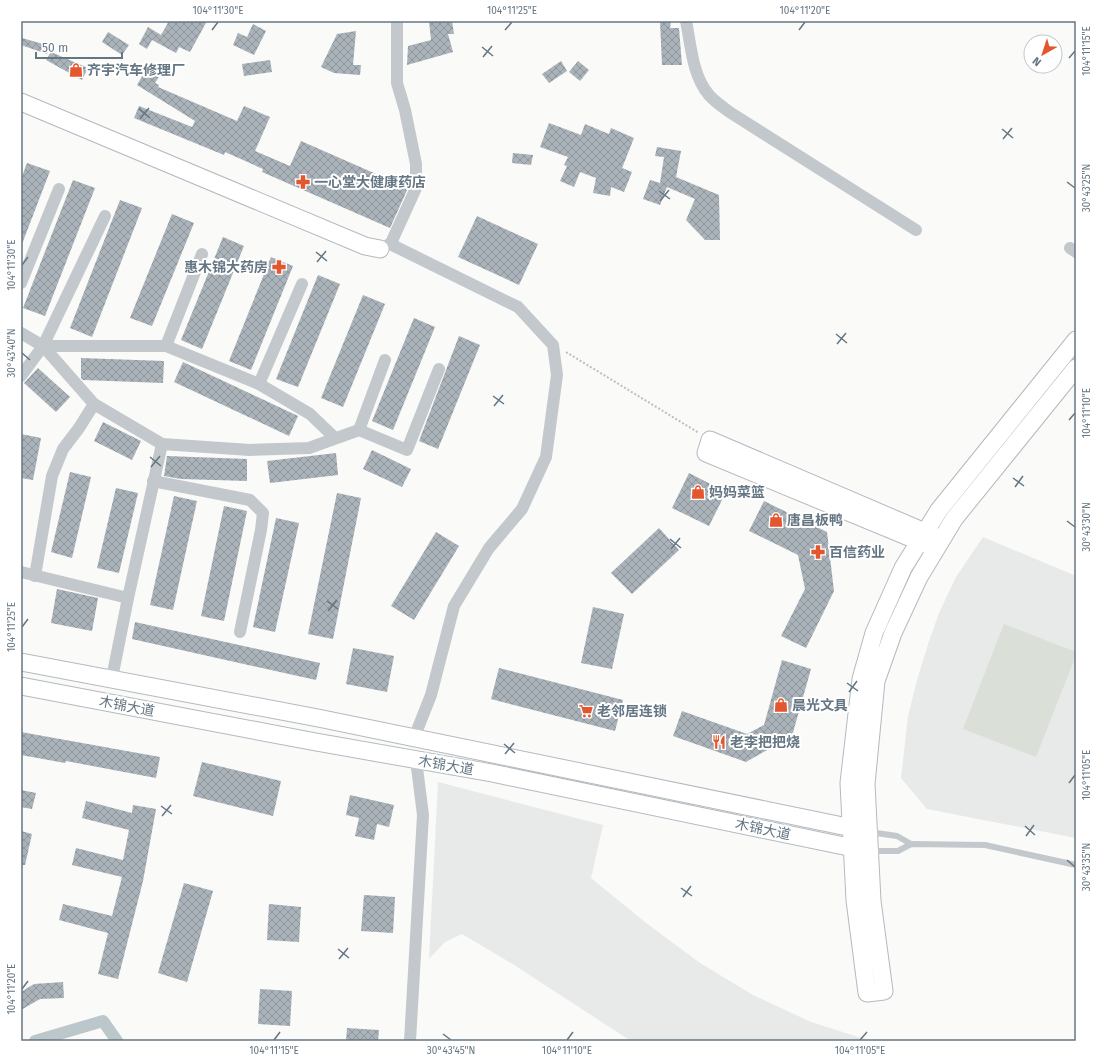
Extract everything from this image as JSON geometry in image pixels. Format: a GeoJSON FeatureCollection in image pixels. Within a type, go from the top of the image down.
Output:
{"type":"FeatureCollection","features":[{"type":"Feature","properties":{"kind":"street"},"geometry":{"type":"LineString","coordinates":[[386,246],[416,188],[416,164],[397,83],[397,21]]}},
{"type":"Feature","properties":{"kind":"street"},"geometry":{"type":"LineString","coordinates":[[686,21],[696,73],[709,94],[722,106],[916,230]]}},
{"type":"Feature","properties":{"kind":"street"},"geometry":{"type":"LineString","coordinates":[[21,102],[365,246],[386,246],[518,308],[553,345],[557,375],[546,457],[522,509],[489,548],[454,606],[431,695],[414,738]]}},
{"type":"Feature","properties":{"kind":"street"},"geometry":{"type":"LineString","coordinates":[[21,283],[59,189]]}},
{"type":"Feature","properties":{"kind":"street"},"geometry":{"type":"LineString","coordinates":[[21,376],[43,346],[105,216]]}},
{"type":"Feature","properties":{"kind":"street"},"geometry":{"type":"LineString","coordinates":[[166,346],[202,254]]}},
{"type":"Feature","properties":{"kind":"street"},"geometry":{"type":"LineString","coordinates":[[259,384],[302,284]]}},
{"type":"Feature","properties":{"kind":"street"},"geometry":{"type":"LineString","coordinates":[[21,333],[43,346],[94,404],[162,444],[250,450],[309,448],[359,430],[407,450],[439,369]]}},
{"type":"Feature","properties":{"kind":"street"},"geometry":{"type":"LineString","coordinates":[[1076,340],[939,510],[903,568],[874,633],[861,679],[849,783],[855,900],[867,993],[884,991],[872,901],[866,784],[876,681],[893,633],[919,576],[954,518],[1076,368]]}},
{"type":"Feature","properties":{"kind":"street"},"geometry":{"type":"LineString","coordinates":[[43,346],[166,346],[259,384],[310,414],[335,438]]}},
{"type":"Feature","properties":{"kind":"street"},"geometry":{"type":"LineString","coordinates":[[359,430],[386,360]]}},
{"type":"Feature","properties":{"kind":"street"},"geometry":{"type":"LineString","coordinates":[[35,576],[52,476],[63,449],[79,428],[94,404]]}},
{"type":"Feature","properties":{"kind":"street"},"geometry":{"type":"LineString","coordinates":[[710,440],[939,544]]}},
{"type":"Feature","properties":{"kind":"street"},"geometry":{"type":"LineString","coordinates":[[112,678],[162,444]]}},
{"type":"Feature","properties":{"kind":"street"},"geometry":{"type":"LineString","coordinates":[[154,482],[250,500],[263,513],[261,530],[240,632]]}},
{"type":"Feature","properties":{"kind":"street"},"geometry":{"type":"LineString","coordinates":[[21,572],[128,598]]}},
{"type":"Feature","properties":{"kind":"street","name":"木锦大道"},"geometry":{"type":"LineString","coordinates":[[21,662],[318,718],[868,832]]}},
{"type":"Feature","properties":{"kind":"street","name":"木锦大道"},"geometry":{"type":"LineString","coordinates":[[21,686],[492,774],[869,851]]}},
{"type":"Feature","properties":{"kind":"street"},"geometry":{"type":"LineString","coordinates":[[410,1041],[423,815],[416,760]]}},
{"type":"Feature","properties":{"kind":"lane"},"geometry":{"type":"LineString","coordinates":[[868,832],[897,836],[911,844],[985,846],[1076,865]]}},
{"type":"Feature","properties":{"kind":"lane"},"geometry":{"type":"LineString","coordinates":[[869,851],[898,851],[911,844]]}},
{"type":"Feature","properties":{"kind":"path"},"geometry":{"type":"LineString","coordinates":[[553,345],[710,440]]}},
{"type":"Feature","properties":{"kind":"shaded area"},"geometry":{"type":"Polygon","coordinates":[[[983,537],[1076,576],[1076,838],[927,809],[901,778],[908,716],[929,641],[939,613],[956,577],[983,537]]]}},
{"type":"Feature","properties":{"kind":"shaded area"},"geometry":{"type":"Polygon","coordinates":[[[1004,624],[1076,652],[1036,757],[963,729],[1004,624]]]}},
{"type":"Feature","properties":{"kind":"shaded area"},"geometry":{"type":"Polygon","coordinates":[[[438,782],[603,825],[591,878],[645,922],[700,963],[753,995],[811,1022],[871,1041],[631,1041],[511,963],[462,934],[445,942],[429,959],[438,782]]]}},
{"type":"Feature","properties":{"kind":"building"},"geometry":{"type":"Polygon","coordinates":[[[169,21],[207,21],[190,52],[179,47],[176,53],[152,40],[147,49],[139,44],[148,27],[161,35],[169,21]]]}},
{"type":"Feature","properties":{"kind":"building"},"geometry":{"type":"Polygon","coordinates":[[[429,21],[452,21],[454,34],[448,34],[453,52],[407,65],[408,46],[431,40],[429,21]]]}},
{"type":"Feature","properties":{"kind":"building"},"geometry":{"type":"Polygon","coordinates":[[[660,21],[671,21],[670,28],[679,28],[682,65],[662,65],[660,21]]]}},
{"type":"Feature","properties":{"kind":"building"},"geometry":{"type":"Polygon","coordinates":[[[253,24],[266,31],[254,55],[233,45],[238,33],[247,37],[253,24]]]}},
{"type":"Feature","properties":{"kind":"building"},"geometry":{"type":"Polygon","coordinates":[[[356,31],[353,65],[361,65],[360,75],[334,73],[321,67],[337,34],[356,31]]]}},
{"type":"Feature","properties":{"kind":"building"},"geometry":{"type":"Polygon","coordinates":[[[108,32],[129,45],[122,55],[102,42],[108,32]]]}},
{"type":"Feature","properties":{"kind":"building"},"geometry":{"type":"Polygon","coordinates":[[[22,38],[50,46],[47,54],[21,45],[22,38]]]}},
{"type":"Feature","properties":{"kind":"building"},"geometry":{"type":"Polygon","coordinates":[[[51,52],[88,68],[82,80],[46,60],[51,52]]]}},
{"type":"Feature","properties":{"kind":"building"},"geometry":{"type":"Polygon","coordinates":[[[270,60],[272,72],[244,76],[242,64],[270,60]]]}},
{"type":"Feature","properties":{"kind":"building"},"geometry":{"type":"Polygon","coordinates":[[[151,61],[164,69],[155,83],[159,85],[158,87],[237,121],[244,106],[270,117],[255,151],[290,166],[301,141],[408,188],[390,228],[262,172],[263,169],[225,152],[224,155],[134,118],[139,106],[192,127],[195,121],[137,85],[151,61]]]}},
{"type":"Feature","properties":{"kind":"building"},"geometry":{"type":"Polygon","coordinates":[[[561,61],[567,71],[549,83],[542,74],[561,61]]]}},
{"type":"Feature","properties":{"kind":"building"},"geometry":{"type":"Polygon","coordinates":[[[578,61],[589,70],[580,81],[569,72],[578,61]]]}},
{"type":"Feature","properties":{"kind":"building"},"geometry":{"type":"Polygon","coordinates":[[[549,123],[581,135],[585,124],[609,134],[611,128],[634,138],[622,168],[632,172],[624,192],[611,187],[610,196],[593,193],[596,178],[580,172],[574,187],[560,181],[567,166],[564,165],[568,157],[540,147],[549,123]]]}},
{"type":"Feature","properties":{"kind":"building"},"geometry":{"type":"Polygon","coordinates":[[[657,147],[681,151],[676,177],[719,195],[720,240],[705,240],[686,220],[695,199],[667,187],[660,205],[643,199],[650,180],[660,183],[664,157],[655,156],[657,147]]]}},
{"type":"Feature","properties":{"kind":"building"},"geometry":{"type":"Polygon","coordinates":[[[513,153],[533,155],[531,165],[512,163],[513,153]]]}},
{"type":"Feature","properties":{"kind":"building"},"geometry":{"type":"Polygon","coordinates":[[[27,163],[50,171],[22,244],[21,179],[27,163]]]}},
{"type":"Feature","properties":{"kind":"building"},"geometry":{"type":"Polygon","coordinates":[[[73,180],[95,188],[45,316],[23,308],[73,180]]]}},
{"type":"Feature","properties":{"kind":"building"},"geometry":{"type":"Polygon","coordinates":[[[120,200],[142,208],[92,337],[70,328],[120,200]]]}},
{"type":"Feature","properties":{"kind":"building"},"geometry":{"type":"Polygon","coordinates":[[[172,214],[194,223],[152,326],[130,318],[172,214]]]}},
{"type":"Feature","properties":{"kind":"building"},"geometry":{"type":"Polygon","coordinates":[[[477,216],[538,244],[519,285],[458,257],[477,216]]]}},
{"type":"Feature","properties":{"kind":"building"},"geometry":{"type":"Polygon","coordinates":[[[223,237],[244,246],[202,349],[181,340],[223,237]]]}},
{"type":"Feature","properties":{"kind":"building"},"geometry":{"type":"Polygon","coordinates":[[[271,257],[293,266],[251,370],[229,361],[271,257]]]}},
{"type":"Feature","properties":{"kind":"building"},"geometry":{"type":"Polygon","coordinates":[[[318,275],[340,284],[298,387],[276,379],[318,275]]]}},
{"type":"Feature","properties":{"kind":"building"},"geometry":{"type":"Polygon","coordinates":[[[363,295],[385,304],[343,407],[321,398],[363,295]]]}},
{"type":"Feature","properties":{"kind":"building"},"geometry":{"type":"Polygon","coordinates":[[[414,318],[435,327],[393,430],[372,421],[414,318]]]}},
{"type":"Feature","properties":{"kind":"building"},"geometry":{"type":"Polygon","coordinates":[[[459,336],[480,345],[438,449],[419,441],[459,336]]]}},
{"type":"Feature","properties":{"kind":"building"},"geometry":{"type":"Polygon","coordinates":[[[81,358],[164,361],[163,383],[83,380],[81,378],[81,358]]]}},
{"type":"Feature","properties":{"kind":"building"},"geometry":{"type":"Polygon","coordinates":[[[183,362],[298,416],[289,436],[174,382],[183,362]]]}},
{"type":"Feature","properties":{"kind":"building"},"geometry":{"type":"Polygon","coordinates":[[[38,368],[70,397],[56,412],[24,383],[38,368]]]}},
{"type":"Feature","properties":{"kind":"building"},"geometry":{"type":"Polygon","coordinates":[[[103,422],[141,441],[132,460],[94,441],[103,422]]]}},
{"type":"Feature","properties":{"kind":"building"},"geometry":{"type":"Polygon","coordinates":[[[21,434],[41,438],[33,480],[21,478],[21,434]]]}},
{"type":"Feature","properties":{"kind":"building"},"geometry":{"type":"Polygon","coordinates":[[[372,450],[411,469],[402,487],[363,469],[372,450]]]}},
{"type":"Feature","properties":{"kind":"building"},"geometry":{"type":"Polygon","coordinates":[[[336,453],[338,475],[270,483],[267,461],[336,453]]]}},
{"type":"Feature","properties":{"kind":"building"},"geometry":{"type":"Polygon","coordinates":[[[167,456],[247,459],[247,481],[181,479],[164,476],[167,456]]]}},
{"type":"Feature","properties":{"kind":"building"},"geometry":{"type":"Polygon","coordinates":[[[70,472],[91,477],[72,558],[51,552],[70,472]]]}},
{"type":"Feature","properties":{"kind":"building"},"geometry":{"type":"Polygon","coordinates":[[[689,473],[726,492],[709,526],[672,508],[689,473]]]}},
{"type":"Feature","properties":{"kind":"building"},"geometry":{"type":"Polygon","coordinates":[[[116,488],[138,493],[119,573],[97,568],[116,488]]]}},
{"type":"Feature","properties":{"kind":"building"},"geometry":{"type":"Polygon","coordinates":[[[337,493],[361,498],[333,639],[308,634],[337,493]]]}},
{"type":"Feature","properties":{"kind":"building"},"geometry":{"type":"Polygon","coordinates":[[[174,496],[197,501],[173,610],[150,605],[174,496]]]}},
{"type":"Feature","properties":{"kind":"building"},"geometry":{"type":"Polygon","coordinates":[[[764,501],[827,532],[834,591],[806,648],[781,636],[805,589],[798,555],[749,531],[764,501]]]}},
{"type":"Feature","properties":{"kind":"building"},"geometry":{"type":"Polygon","coordinates":[[[224,506],[247,511],[224,621],[201,616],[224,506]]]}},
{"type":"Feature","properties":{"kind":"building"},"geometry":{"type":"Polygon","coordinates":[[[276,518],[299,523],[275,632],[253,627],[276,518]]]}},
{"type":"Feature","properties":{"kind":"building"},"geometry":{"type":"Polygon","coordinates":[[[659,528],[679,550],[632,594],[611,573],[659,528]]]}},
{"type":"Feature","properties":{"kind":"building"},"geometry":{"type":"Polygon","coordinates":[[[436,532],[459,546],[414,620],[391,606],[436,532]]]}},
{"type":"Feature","properties":{"kind":"building"},"geometry":{"type":"Polygon","coordinates":[[[57,589],[98,598],[92,631],[51,623],[57,589]]]}},
{"type":"Feature","properties":{"kind":"building"},"geometry":{"type":"Polygon","coordinates":[[[593,607],[624,614],[612,669],[581,663],[593,607]]]}},
{"type":"Feature","properties":{"kind":"building"},"geometry":{"type":"Polygon","coordinates":[[[135,622],[320,663],[316,680],[132,639],[135,622]]]}},
{"type":"Feature","properties":{"kind":"building"},"geometry":{"type":"Polygon","coordinates":[[[353,648],[394,656],[387,692],[346,684],[353,648]]]}},
{"type":"Feature","properties":{"kind":"building"},"geometry":{"type":"Polygon","coordinates":[[[782,660],[811,669],[792,736],[746,762],[673,736],[682,711],[747,734],[764,725],[782,660]]]}},
{"type":"Feature","properties":{"kind":"building"},"geometry":{"type":"Polygon","coordinates":[[[499,668],[623,700],[615,731],[491,699],[499,668]]]}},
{"type":"Feature","properties":{"kind":"building"},"geometry":{"type":"Polygon","coordinates":[[[21,732],[160,757],[156,778],[66,761],[65,763],[21,755],[21,732]]]}},
{"type":"Feature","properties":{"kind":"building"},"geometry":{"type":"Polygon","coordinates":[[[202,762],[281,781],[273,816],[193,796],[202,762]]]}},
{"type":"Feature","properties":{"kind":"building"},"geometry":{"type":"Polygon","coordinates":[[[21,790],[36,793],[32,809],[21,807],[21,790]]]}},
{"type":"Feature","properties":{"kind":"building"},"geometry":{"type":"Polygon","coordinates":[[[350,795],[394,805],[389,827],[377,824],[374,840],[355,836],[359,818],[346,815],[350,795]]]}},
{"type":"Feature","properties":{"kind":"building"},"geometry":{"type":"Polygon","coordinates":[[[86,801],[132,813],[133,805],[156,809],[143,881],[118,979],[98,974],[108,933],[59,920],[63,904],[112,916],[122,877],[72,865],[76,848],[123,860],[129,830],[82,818],[86,801]]]}},
{"type":"Feature","properties":{"kind":"building"},"geometry":{"type":"Polygon","coordinates":[[[21,831],[32,834],[25,865],[21,865],[21,831]]]}},
{"type":"Feature","properties":{"kind":"building"},"geometry":{"type":"Polygon","coordinates":[[[184,883],[213,891],[187,982],[158,973],[184,883]]]}},
{"type":"Feature","properties":{"kind":"building"},"geometry":{"type":"Polygon","coordinates":[[[364,895],[395,897],[393,933],[361,931],[364,895]]]}},
{"type":"Feature","properties":{"kind":"building"},"geometry":{"type":"Polygon","coordinates":[[[269,904],[301,907],[299,942],[267,940],[269,904]]]}},
{"type":"Feature","properties":{"kind":"building"},"geometry":{"type":"Polygon","coordinates":[[[63,982],[64,998],[40,999],[21,1010],[21,992],[34,984],[63,982]]]}},
{"type":"Feature","properties":{"kind":"building"},"geometry":{"type":"Polygon","coordinates":[[[260,989],[292,991],[290,1026],[258,1024],[260,989]]]}},
{"type":"Feature","properties":{"kind":"building"},"geometry":{"type":"Polygon","coordinates":[[[347,1028],[379,1030],[378,1041],[346,1041],[347,1028]]]}},
{"type":"Feature","properties":{"kind":"waterway"},"geometry":{"type":"LineString","coordinates":[[35,1041],[103,1021],[117,1041]]}},
{"type":"Feature","properties":{"kind":"place","name":"齐宇汽车修理厂"},"geometry":{"type":"Point","coordinates":[76,70]}},
{"type":"Feature","properties":{"kind":"place","name":"一心堂大健康药店"},"geometry":{"type":"Point","coordinates":[303,182]}},
{"type":"Feature","properties":{"kind":"place","name":"惠木锦大药房"},"geometry":{"type":"Point","coordinates":[279,267]}},
{"type":"Feature","properties":{"kind":"place","name":"妈妈菜篮"},"geometry":{"type":"Point","coordinates":[698,492]}},
{"type":"Feature","properties":{"kind":"place","name":"唐昌板鸭"},"geometry":{"type":"Point","coordinates":[776,520]}},
{"type":"Feature","properties":{"kind":"place","name":"百信药业"},"geometry":{"type":"Point","coordinates":[818,552]}},
{"type":"Feature","properties":{"kind":"place","name":"晨光文具"},"geometry":{"type":"Point","coordinates":[781,705]}},
{"type":"Feature","properties":{"kind":"place","name":"老邻居连锁"},"geometry":{"type":"Point","coordinates":[586,711]}},
{"type":"Feature","properties":{"kind":"place","name":"老李把把烧"},"geometry":{"type":"Point","coordinates":[719,742]}}]}
